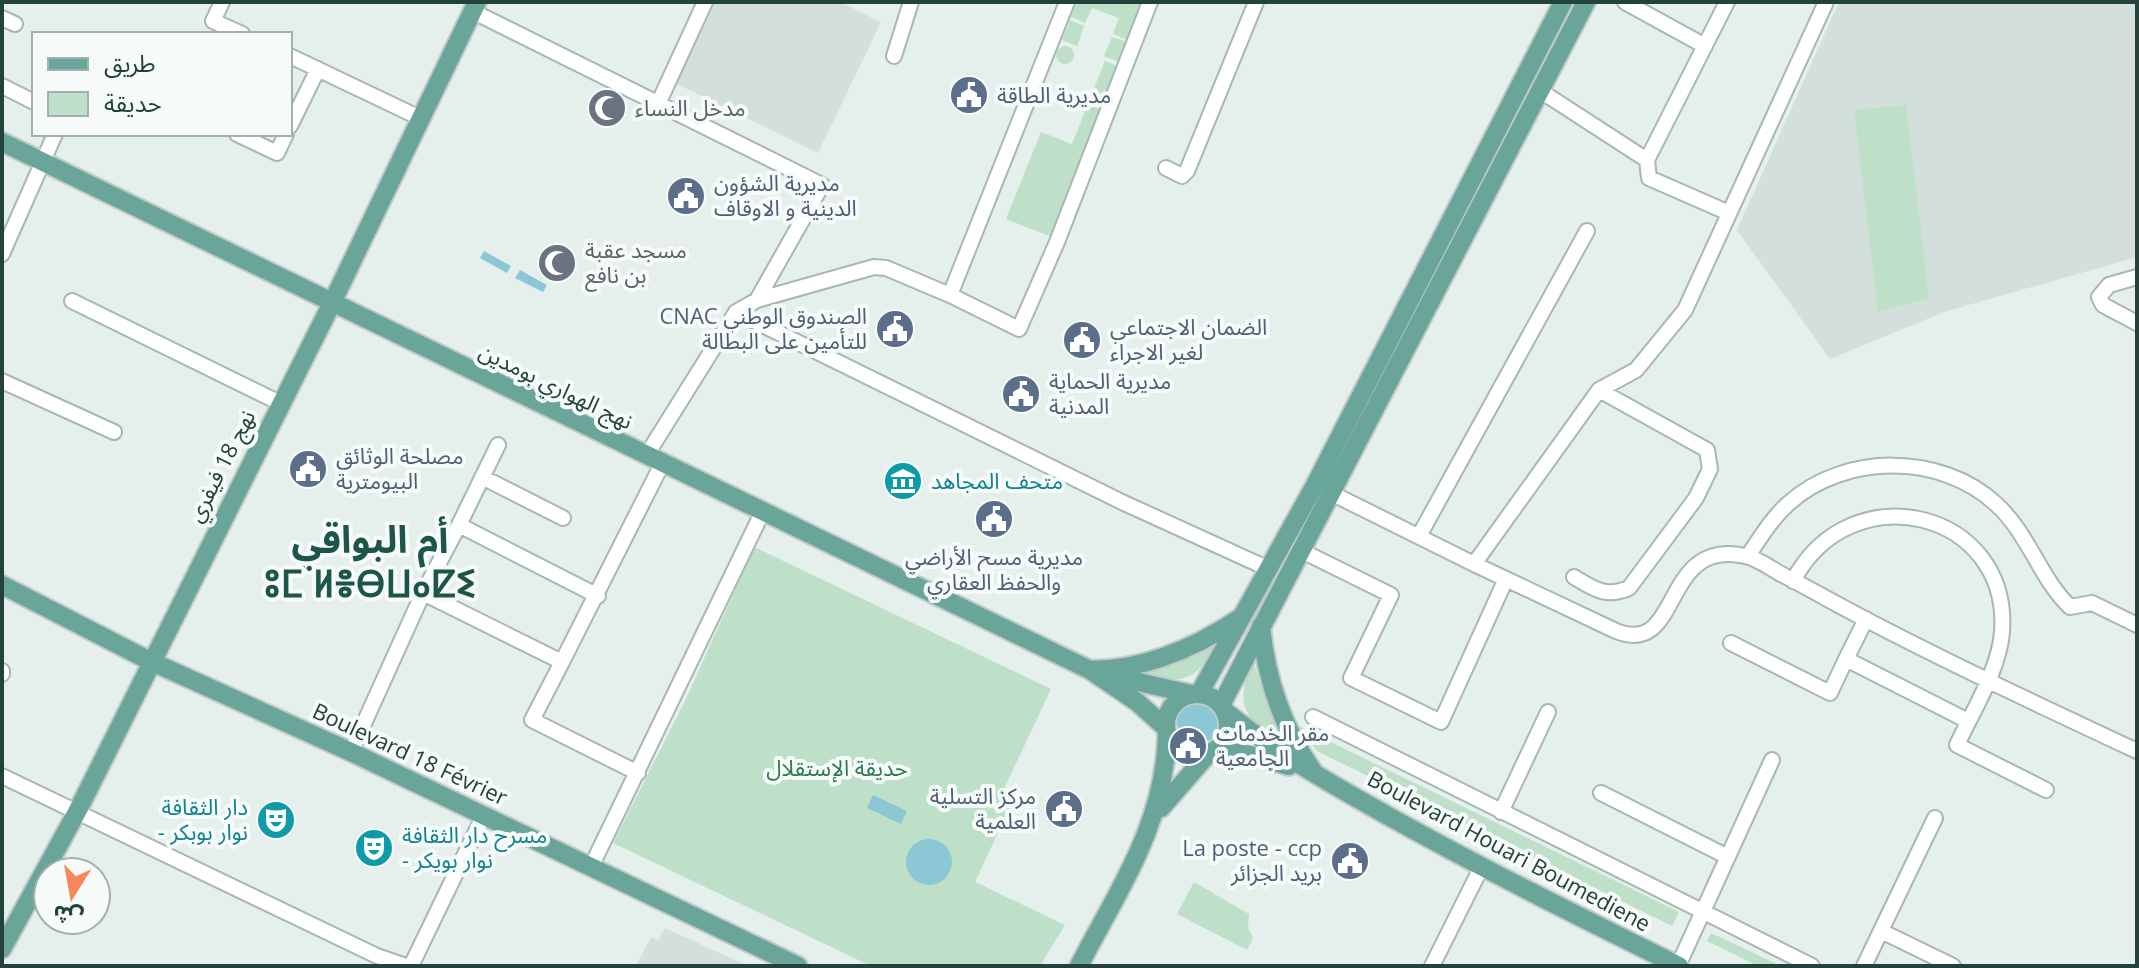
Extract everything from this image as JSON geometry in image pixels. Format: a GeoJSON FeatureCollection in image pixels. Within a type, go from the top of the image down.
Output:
{"type":"FeatureCollection","features":[{"type":"Feature","properties":{"kind":"main road"},"geometry":{"type":"LineString","coordinates":[[1155,817],[1227,733],[1223,709],[1300,550],[1323,489],[1563,2]]}},
{"type":"Feature","properties":{"kind":"main road"},"geometry":{"type":"LineString","coordinates":[[1195,694],[1269,569],[1323,489],[1586,2]]}},
{"type":"Feature","properties":{"kind":"main road","name":"نهج 18 فيفري"},"geometry":{"type":"LineString","coordinates":[[2,949],[78,810],[331,305],[418,117],[474,7]]}},
{"type":"Feature","properties":{"kind":"main road","name":"نهج الهواري بومدين"},"geometry":{"type":"LineString","coordinates":[[2,142],[331,305],[1090,670],[1137,702],[1166,731]]}},
{"type":"Feature","properties":{"kind":"main road","name":"Boulevard 18 Février"},"geometry":{"type":"LineString","coordinates":[[2,585],[150,661],[351,752],[798,966]]}},
{"type":"Feature","properties":{"kind":"main road"},"geometry":{"type":"LineString","coordinates":[[1090,670],[1131,668],[1206,639],[1243,616]]}},
{"type":"Feature","properties":{"kind":"main road"},"geometry":{"type":"LineString","coordinates":[[1261,626],[1266,667],[1278,706],[1295,742],[1317,776]]}},
{"type":"Feature","properties":{"kind":"main road","name":"نهج الهواري بومدين"},"geometry":{"type":"LineString","coordinates":[[1090,670],[1195,694]]}},
{"type":"Feature","properties":{"kind":"main road"},"geometry":{"type":"LineString","coordinates":[[1079,966],[1155,817],[1163,784],[1169,710],[1182,697],[1195,694],[1223,709]]}},
{"type":"Feature","properties":{"kind":"main road","name":"Boulevard Houari Boumediene"},"geometry":{"type":"LineString","coordinates":[[1223,709],[1285,757],[1317,776],[1481,868],[1678,966]]}},
{"type":"Feature","properties":{"kind":"main road"},"geometry":{"type":"LineString","coordinates":[[1166,731],[1183,753],[1212,752]]}},
{"type":"Feature","properties":{"kind":"main road","name":"Boulevard Houari Boumediene"},"geometry":{"type":"LineString","coordinates":[[1212,752],[1267,759],[1317,776]]}},
{"type":"Feature","properties":{"kind":"street"},"geometry":{"type":"LineString","coordinates":[[222,2],[213,21],[238,32]]}},
{"type":"Feature","properties":{"kind":"street"},"geometry":{"type":"LineString","coordinates":[[658,104],[705,2]]}},
{"type":"Feature","properties":{"kind":"street"},"geometry":{"type":"LineString","coordinates":[[894,56],[911,2]]}},
{"type":"Feature","properties":{"kind":"street"},"geometry":{"type":"LineString","coordinates":[[950,295],[1067,2]]}},
{"type":"Feature","properties":{"kind":"street"},"geometry":{"type":"LineString","coordinates":[[638,773],[532,720],[598,596],[654,460],[736,312],[757,300],[874,267],[886,268],[950,295],[1019,329],[1057,242],[1150,2]]}},
{"type":"Feature","properties":{"kind":"street"},"geometry":{"type":"LineString","coordinates":[[1166,168],[1182,176],[1187,171],[1256,2]]}},
{"type":"Feature","properties":{"kind":"street"},"geometry":{"type":"LineString","coordinates":[[1625,2],[1705,46]]}},
{"type":"Feature","properties":{"kind":"street"},"geometry":{"type":"LineString","coordinates":[[1727,2],[1647,160],[1649,178],[1729,213]]}},
{"type":"Feature","properties":{"kind":"street"},"geometry":{"type":"LineString","coordinates":[[1474,564],[1599,390],[1615,385],[1636,370],[1676,323],[1692,296],[1826,2]]}},
{"type":"Feature","properties":{"kind":"street"},"geometry":{"type":"LineString","coordinates":[[474,7],[658,104],[822,185],[757,300]]}},
{"type":"Feature","properties":{"kind":"street"},"geometry":{"type":"LineString","coordinates":[[292,57],[418,117]]}},
{"type":"Feature","properties":{"kind":"street"},"geometry":{"type":"LineString","coordinates":[[292,122],[318,69]]}},
{"type":"Feature","properties":{"kind":"street"},"geometry":{"type":"LineString","coordinates":[[2,86],[32,101]]}},
{"type":"Feature","properties":{"kind":"street"},"geometry":{"type":"LineString","coordinates":[[1539,90],[1647,160]]}},
{"type":"Feature","properties":{"kind":"street"},"geometry":{"type":"LineString","coordinates":[[2,254],[54,136]]}},
{"type":"Feature","properties":{"kind":"street"},"geometry":{"type":"LineString","coordinates":[[241,136],[277,153],[285,136]]}},
{"type":"Feature","properties":{"kind":"street"},"geometry":{"type":"LineString","coordinates":[[1419,536],[1587,231]]}},
{"type":"Feature","properties":{"kind":"street"},"geometry":{"type":"LineString","coordinates":[[2137,277],[2109,285],[2099,297],[2103,305],[2137,323]]}},
{"type":"Feature","properties":{"kind":"street"},"geometry":{"type":"LineString","coordinates":[[72,301],[280,403]]}},
{"type":"Feature","properties":{"kind":"street"},"geometry":{"type":"LineString","coordinates":[[736,312],[1124,503],[1269,569]]}},
{"type":"Feature","properties":{"kind":"street"},"geometry":{"type":"LineString","coordinates":[[2,381],[114,432]]}},
{"type":"Feature","properties":{"kind":"street"},"geometry":{"type":"LineString","coordinates":[[1574,577],[1596,591],[1614,594],[1629,588],[1696,498],[1710,469],[1707,450],[1599,390]]}},
{"type":"Feature","properties":{"kind":"street"},"geometry":{"type":"LineString","coordinates":[[351,752],[423,593],[498,445]]}},
{"type":"Feature","properties":{"kind":"street"},"geometry":{"type":"LineString","coordinates":[[1748,556],[1776,517],[1810,489],[1856,470],[1907,465],[1955,477],[1997,504],[2030,543],[2049,583],[2070,607],[2092,603],[2137,625]]}},
{"type":"Feature","properties":{"kind":"street"},"geometry":{"type":"LineString","coordinates":[[482,477],[563,518]]}},
{"type":"Feature","properties":{"kind":"street"},"geometry":{"type":"LineString","coordinates":[[1323,489],[1505,581],[1635,636],[1654,628],[1696,563],[1714,553],[1748,556],[1866,619],[2137,751]]}},
{"type":"Feature","properties":{"kind":"street"},"geometry":{"type":"LineString","coordinates":[[591,867],[762,513]]}},
{"type":"Feature","properties":{"kind":"street"},"geometry":{"type":"LineString","coordinates":[[1793,581],[1822,542],[1856,522],[1896,515],[1943,527],[1980,558],[1997,594],[2002,633],[1987,679],[1957,745],[2046,790]]}},
{"type":"Feature","properties":{"kind":"street"},"geometry":{"type":"LineString","coordinates":[[459,525],[598,596]]}},
{"type":"Feature","properties":{"kind":"street"},"geometry":{"type":"LineString","coordinates":[[1300,550],[1391,595],[1351,678],[1441,722],[1505,581]]}},
{"type":"Feature","properties":{"kind":"street"},"geometry":{"type":"LineString","coordinates":[[423,593],[562,662]]}},
{"type":"Feature","properties":{"kind":"street"},"geometry":{"type":"LineString","coordinates":[[1731,643],[1830,693],[1866,619]]}},
{"type":"Feature","properties":{"kind":"street"},"geometry":{"type":"LineString","coordinates":[[1846,659],[1968,721]]}},
{"type":"Feature","properties":{"kind":"street"},"geometry":{"type":"LineString","coordinates":[[1501,812],[1548,712]]}},
{"type":"Feature","properties":{"kind":"street"},"geometry":{"type":"LineString","coordinates":[[1313,717],[1812,966]]}},
{"type":"Feature","properties":{"kind":"street"},"geometry":{"type":"LineString","coordinates":[[1678,966],[1772,760]]}},
{"type":"Feature","properties":{"kind":"street"},"geometry":{"type":"LineString","coordinates":[[2,776],[78,810],[374,961],[409,966],[484,815]]}},
{"type":"Feature","properties":{"kind":"street"},"geometry":{"type":"LineString","coordinates":[[1601,793],[1728,857]]}},
{"type":"Feature","properties":{"kind":"street"},"geometry":{"type":"LineString","coordinates":[[1864,966],[1935,818]]}},
{"type":"Feature","properties":{"kind":"street"},"geometry":{"type":"LineString","coordinates":[[1432,966],[1481,868]]}},
{"type":"Feature","properties":{"kind":"street"},"geometry":{"type":"LineString","coordinates":[[1881,931],[1953,966]]}},
{"type":"Feature","properties":{"kind":"shaded area"},"geometry":{"type":"Polygon","coordinates":[[[712,2],[840,2],[881,22],[818,153],[675,83],[712,2]]]}},
{"type":"Feature","properties":{"kind":"shaded area"},"geometry":{"type":"Polygon","coordinates":[[[1839,2],[2137,2],[2137,257],[1944,312],[1830,359],[1737,230],[1839,2]]]}},
{"type":"Feature","properties":{"kind":"shaded area"},"geometry":{"type":"Polygon","coordinates":[[[665,928],[748,966],[636,966],[651,937],[658,940],[665,928]]]}},
{"type":"Feature","properties":{"kind":"green space"},"geometry":{"type":"Polygon","coordinates":[[[1077,2],[1143,2],[1128,40],[1113,34],[1119,18],[1092,8],[1085,23],[1071,17],[1077,2]]]}},
{"type":"Feature","properties":{"kind":"green space"},"geometry":{"type":"Polygon","coordinates":[[[1070,20],[1084,26],[1077,46],[1062,40],[1070,20]]]}},
{"type":"Feature","properties":{"kind":"green space"},"geometry":{"type":"Polygon","coordinates":[[[1112,37],[1127,42],[1119,62],[1104,56],[1112,37]]]}},
{"type":"Feature","properties":{"kind":"green space"},"geometry":{"type":"Polygon","coordinates":[[[1061,46],[1069,46],[1074,55],[1072,62],[1061,64],[1056,59],[1056,51],[1061,46]]]}},
{"type":"Feature","properties":{"kind":"green space"},"geometry":{"type":"Polygon","coordinates":[[[1105,61],[1119,67],[1107,98],[1092,93],[1105,61]]]}},
{"type":"Feature","properties":{"kind":"green space"},"geometry":{"type":"Polygon","coordinates":[[[1088,104],[1102,110],[1052,237],[1006,219],[1041,132],[1072,144],[1088,104]]]}},
{"type":"Feature","properties":{"kind":"green space"},"geometry":{"type":"Polygon","coordinates":[[[1906,105],[1929,298],[1878,312],[1854,110],[1906,105]]]}},
{"type":"Feature","properties":{"kind":"green space","name":"حديقة الإستقلال"},"geometry":{"type":"Polygon","coordinates":[[[754,547],[1051,689],[1003,791],[1011,805],[975,882],[1065,925],[1040,966],[871,966],[613,843],[686,699],[754,547]]]}},
{"type":"Feature","properties":{"kind":"green space"},"geometry":{"type":"Polygon","coordinates":[[[1220,641],[1203,665],[1186,677],[1165,679],[1136,673],[1220,641]]]}},
{"type":"Feature","properties":{"kind":"green space"},"geometry":{"type":"Polygon","coordinates":[[[1253,661],[1265,699],[1289,748],[1263,730],[1248,713],[1244,692],[1253,661]]]}},
{"type":"Feature","properties":{"kind":"green space"},"geometry":{"type":"Polygon","coordinates":[[[1298,726],[1679,912],[1672,926],[1317,751],[1298,726]]]}},
{"type":"Feature","properties":{"kind":"green space"},"geometry":{"type":"Polygon","coordinates":[[[1194,882],[1249,914],[1248,927],[1253,938],[1247,950],[1177,914],[1194,882]]]}},
{"type":"Feature","properties":{"kind":"green space"},"geometry":{"type":"Polygon","coordinates":[[[1711,933],[1781,966],[1758,966],[1707,941],[1711,933]]]}},
{"type":"Feature","properties":{"kind":"water"},"geometry":{"type":"Polygon","coordinates":[[[484,251],[511,266],[507,273],[480,258],[484,251]]]}},
{"type":"Feature","properties":{"kind":"water"},"geometry":{"type":"Polygon","coordinates":[[[520,270],[547,285],[543,292],[515,278],[520,270]]]}},
{"type":"Feature","properties":{"kind":"water"},"geometry":{"type":"Polygon","coordinates":[[[1199,699],[1214,706],[1221,721],[1214,736],[1199,743],[1184,736],[1177,721],[1184,706],[1199,699]]]}},
{"type":"Feature","properties":{"kind":"water"},"geometry":{"type":"Polygon","coordinates":[[[873,795],[907,811],[901,824],[867,808],[873,795]]]}},
{"type":"Feature","properties":{"kind":"water","name":"حديقة الإستقلال"},"geometry":{"type":"Polygon","coordinates":[[[929,839],[938,840],[945,846],[951,853],[951,871],[945,878],[938,884],[929,885],[920,884],[913,878],[907,871],[906,862],[907,853],[913,846],[920,840],[929,839]]]}},
{"type":"Feature","properties":{"kind":"place","name":"مديرية الطاقة"},"geometry":{"type":"Point","coordinates":[969,95]}},
{"type":"Feature","properties":{"kind":"place","name":"مدخل النساء"},"geometry":{"type":"Point","coordinates":[607,108]}},
{"type":"Feature","properties":{"kind":"place","name":"مديرية الشؤون الدينية و الاوقاف"},"geometry":{"type":"Point","coordinates":[686,196]}},
{"type":"Feature","properties":{"kind":"place","name":"مسجد عقبة بن نافع"},"geometry":{"type":"Point","coordinates":[557,263]}},
{"type":"Feature","properties":{"kind":"place","name":"CNAC الصندوق الوطني للتأمين على البطالة"},"geometry":{"type":"Point","coordinates":[895,329]}},
{"type":"Feature","properties":{"kind":"place","name":"الضمان الاجتماعي لغير الاجراء"},"geometry":{"type":"Point","coordinates":[1082,340]}},
{"type":"Feature","properties":{"kind":"place","name":"مديرية الحماية المدنية"},"geometry":{"type":"Point","coordinates":[1021,394]}},
{"type":"Feature","properties":{"kind":"place","name":"مصلحة الوثائق البيومترية"},"geometry":{"type":"Point","coordinates":[308,469]}},
{"type":"Feature","properties":{"kind":"place","name":"متحف المجاهد"},"geometry":{"type":"Point","coordinates":[903,481]}},
{"type":"Feature","properties":{"kind":"place","name":"مديرية مسح الأراضي والحفظ العقاري"},"geometry":{"type":"Point","coordinates":[994,519]}},
{"type":"Feature","properties":{"kind":"place","name":"مقر الخدمات الجامعية"},"geometry":{"type":"Point","coordinates":[1188,746]}},
{"type":"Feature","properties":{"kind":"place","name":"مركز التسلية العلمية"},"geometry":{"type":"Point","coordinates":[1064,809]}},
{"type":"Feature","properties":{"kind":"place","name":"دار الثقافة - نوار بوبكر"},"geometry":{"type":"Point","coordinates":[276,820]}},
{"type":"Feature","properties":{"kind":"place","name":"مسرح دار الثقافة - نوار بويكر"},"geometry":{"type":"Point","coordinates":[374,848]}},
{"type":"Feature","properties":{"kind":"place","name":"La poste - ccp بريد الجزائر"},"geometry":{"type":"Point","coordinates":[1350,861]}},
{"type":"Feature","properties":{"kind":"district","name":"أم البواقي ⵓⵎ ⵍⴻⴱⵡⴰⵇⵉ"},"geometry":{"type":"Point","coordinates":[370,562]}}]}
